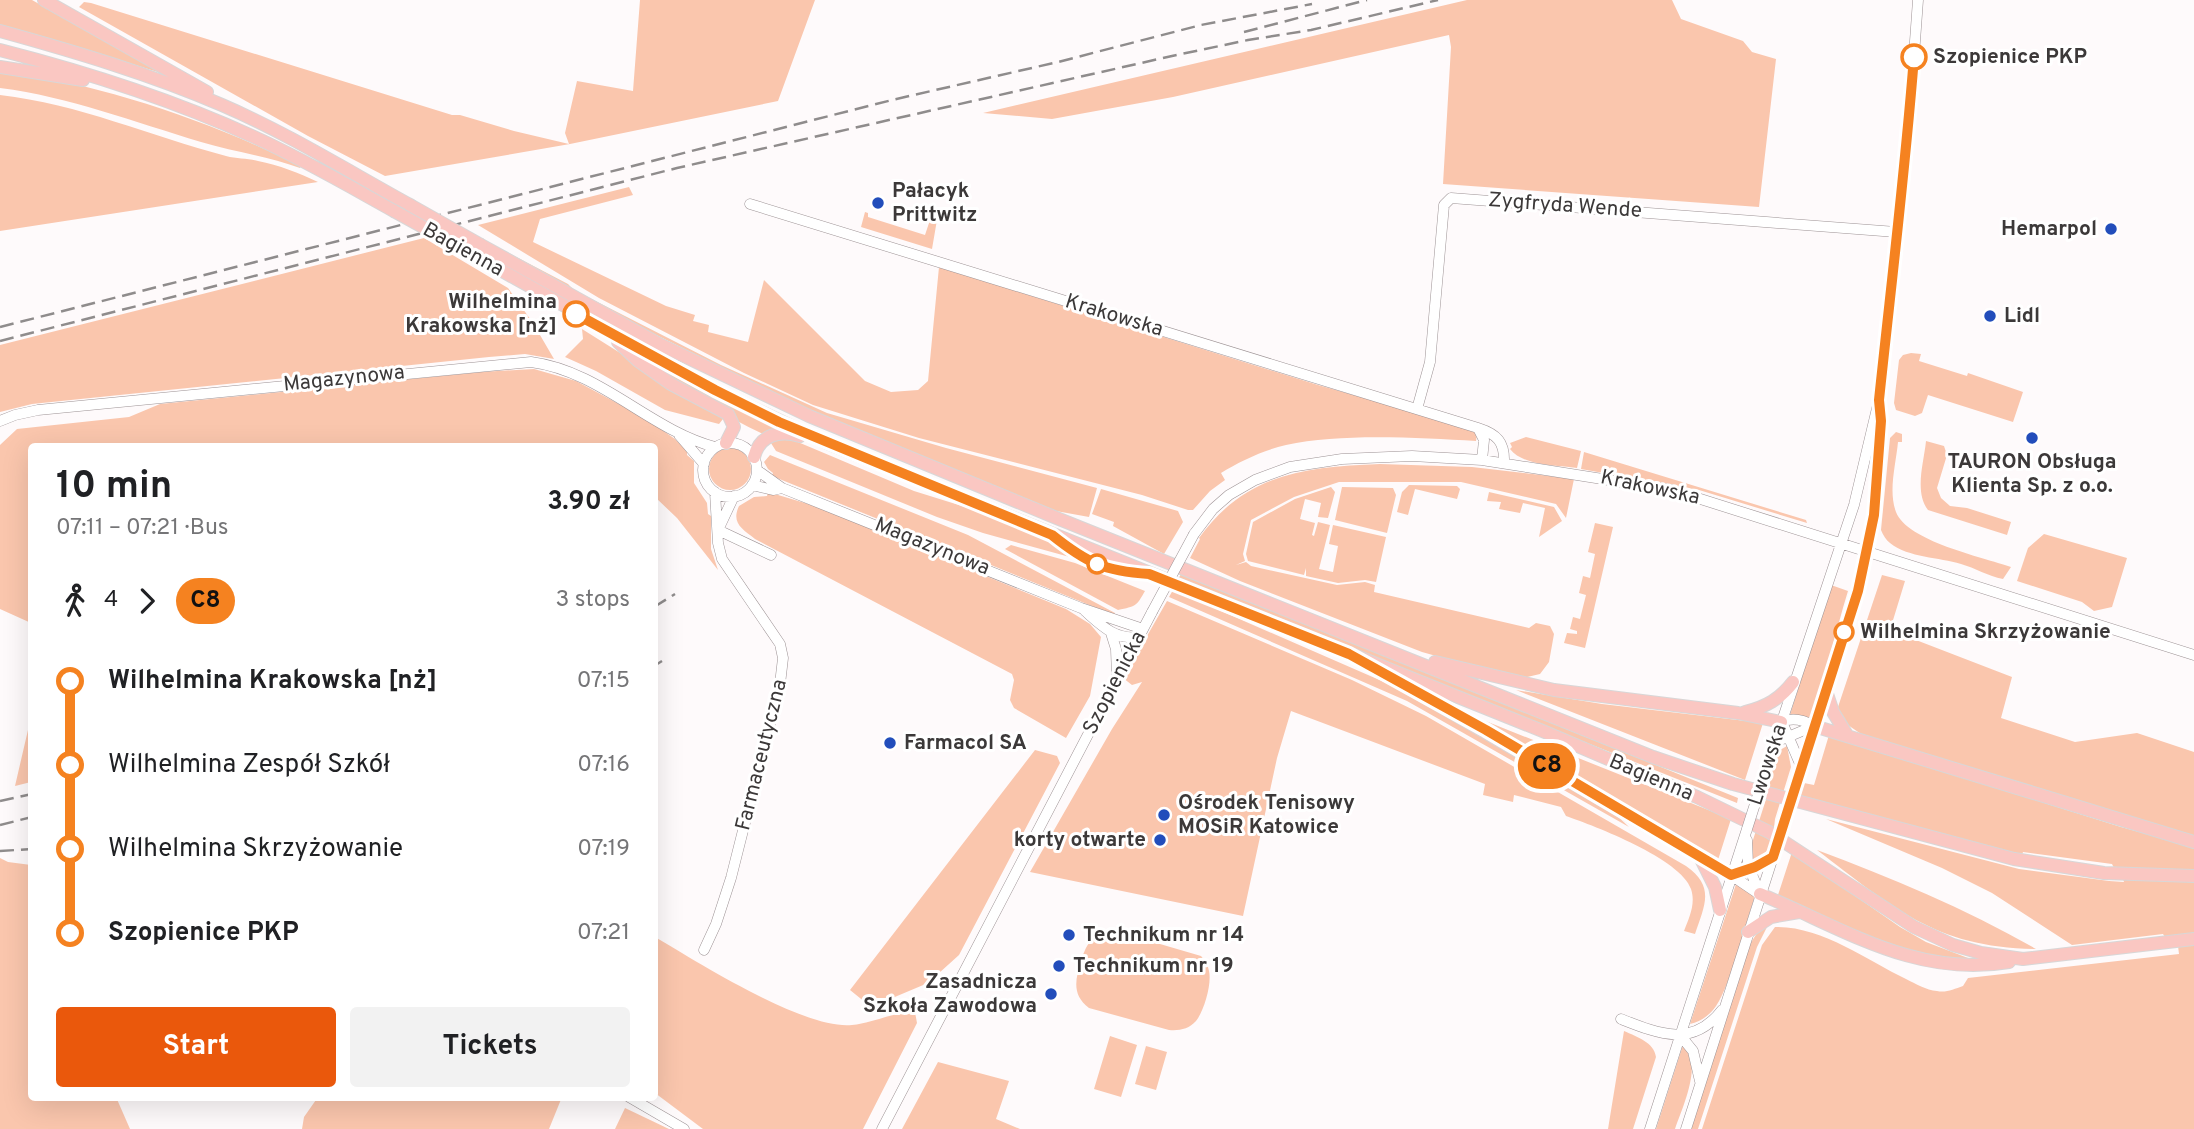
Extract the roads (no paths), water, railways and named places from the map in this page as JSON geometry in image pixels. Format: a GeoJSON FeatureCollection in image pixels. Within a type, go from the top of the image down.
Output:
{"type":"FeatureCollection","features":[{"type":"Feature","properties":{"kind":"main road"},"geometry":{"type":"LineString","coordinates":[[44,0],[203,89],[224,106]]}},
{"type":"Feature","properties":{"kind":"main road","name":"Bagienna"},"geometry":{"type":"LineString","coordinates":[[0,31],[137,72],[224,106],[410,205],[611,334],[715,390],[827,443],[1545,732],[1756,824],[1935,938],[1969,950],[2023,959],[2194,939]]}},
{"type":"Feature","properties":{"kind":"main road","name":"Bagienna"},"geometry":{"type":"LineString","coordinates":[[0,50],[129,88],[252,136],[394,211],[809,416],[1629,748],[1720,780],[2022,860],[2067,869],[2118,874],[2194,876]]}},
{"type":"Feature","properties":{"kind":"main road"},"geometry":{"type":"LineString","coordinates":[[0,66],[129,88]]}},
{"type":"Feature","properties":{"kind":"main road"},"geometry":{"type":"LineString","coordinates":[[611,334],[628,353],[671,384],[728,414],[734,427],[720,445]]}},
{"type":"Feature","properties":{"kind":"main road"},"geometry":{"type":"LineString","coordinates":[[755,463],[761,441],[780,433],[827,443]]}},
{"type":"Feature","properties":{"kind":"main road"},"geometry":{"type":"LineString","coordinates":[[1390,652],[1554,690],[1738,713],[1782,722]]}},
{"type":"Feature","properties":{"kind":"main road"},"geometry":{"type":"LineString","coordinates":[[1349,654],[1486,730],[1731,875]]}},
{"type":"Feature","properties":{"kind":"main road"},"geometry":{"type":"LineString","coordinates":[[1738,713],[1769,704],[1785,693],[1793,682]]}},
{"type":"Feature","properties":{"kind":"main road"},"geometry":{"type":"LineString","coordinates":[[1826,691],[1833,712],[1847,735]]}},
{"type":"Feature","properties":{"kind":"main road"},"geometry":{"type":"LineString","coordinates":[[1814,726],[2194,842]]}},
{"type":"Feature","properties":{"kind":"main road"},"geometry":{"type":"LineString","coordinates":[[1700,857],[1715,887],[1720,910]]}},
{"type":"Feature","properties":{"kind":"main road"},"geometry":{"type":"LineString","coordinates":[[1760,894],[1894,953],[1926,960],[1977,965],[2023,959]]}},
{"type":"Feature","properties":{"kind":"main road"},"geometry":{"type":"LineString","coordinates":[[1748,932],[1771,917],[1799,912]]}},
{"type":"Feature","properties":{"kind":"street","name":"Lwowska"},"geometry":{"type":"LineString","coordinates":[[1650,1129],[1793,682],[1857,492],[1879,400],[1907,151],[1918,0]]}},
{"type":"Feature","properties":{"kind":"street","name":"Zygfryda Wende"},"geometry":{"type":"LineString","coordinates":[[1417,409],[1430,362],[1444,205],[1451,198],[1896,232]]}},
{"type":"Feature","properties":{"kind":"street","name":"Krakowska"},"geometry":{"type":"LineString","coordinates":[[750,204],[1478,428],[1492,433],[1502,443],[1504,463],[1672,490],[1867,551]]}},
{"type":"Feature","properties":{"kind":"street","name":"Magazynowa"},"geometry":{"type":"LineString","coordinates":[[0,421],[38,410],[520,362],[542,363],[578,375],[691,439],[720,445]]}},
{"type":"Feature","properties":{"kind":"street","name":"Lwowska"},"geometry":{"type":"LineString","coordinates":[[1686,1129],[1858,591],[1874,515],[1881,421],[1879,400]]}},
{"type":"Feature","properties":{"kind":"street"},"geometry":{"type":"LineString","coordinates":[[1478,428],[1483,440],[1482,460]]}},
{"type":"Feature","properties":{"kind":"street","name":"Magazynowa"},"geometry":{"type":"LineString","coordinates":[[674,430],[704,464]]}},
{"type":"Feature","properties":{"kind":"street"},"geometry":{"type":"LineString","coordinates":[[720,445],[745,447],[755,463],[752,485],[734,496],[716,492],[704,477],[706,457],[720,445]]}},
{"type":"Feature","properties":{"kind":"street","name":"Szopienicka"},"geometry":{"type":"LineString","coordinates":[[882,1129],[1152,612],[1194,534],[1213,509],[1229,495],[1255,480],[1284,469],[1342,459],[1412,456],[1504,463]]}},
{"type":"Feature","properties":{"kind":"street","name":"Magazynowa"},"geometry":{"type":"LineString","coordinates":[[755,463],[782,488],[1141,633]]}},
{"type":"Feature","properties":{"kind":"street","name":"Magazynowa"},"geometry":{"type":"LineString","coordinates":[[752,485],[773,490],[782,488]]}},
{"type":"Feature","properties":{"kind":"street","name":"Farmaceutyczna"},"geometry":{"type":"LineString","coordinates":[[704,950],[716,924],[731,878],[783,667],[783,653],[778,639],[722,559],[718,543],[716,492]]}},
{"type":"Feature","properties":{"kind":"street"},"geometry":{"type":"LineString","coordinates":[[734,496],[718,530],[771,555]]}},
{"type":"Feature","properties":{"kind":"street"},"geometry":{"type":"LineString","coordinates":[[1867,551],[2194,655]]}},
{"type":"Feature","properties":{"kind":"street","name":"Magazynowa"},"geometry":{"type":"LineString","coordinates":[[1082,608],[1111,633]]}},
{"type":"Feature","properties":{"kind":"street"},"geometry":{"type":"LineString","coordinates":[[1111,633],[1131,638],[1141,633]]}},
{"type":"Feature","properties":{"kind":"street"},"geometry":{"type":"LineString","coordinates":[[1111,633],[1116,649],[1117,680]]}},
{"type":"Feature","properties":{"kind":"street"},"geometry":{"type":"LineString","coordinates":[[1801,766],[1782,722],[1790,718],[1814,726]]}},
{"type":"Feature","properties":{"kind":"street"},"geometry":{"type":"LineString","coordinates":[[1773,750],[1787,737],[1814,726]]}},
{"type":"Feature","properties":{"kind":"street"},"geometry":{"type":"LineString","coordinates":[[1747,829],[1751,867],[1760,894]]}},
{"type":"Feature","properties":{"kind":"street"},"geometry":{"type":"LineString","coordinates":[[1731,875],[1773,857]]}},
{"type":"Feature","properties":{"kind":"street"},"geometry":{"type":"LineString","coordinates":[[1731,875],[1760,894]]}},
{"type":"Feature","properties":{"kind":"street"},"geometry":{"type":"LineString","coordinates":[[1621,1019],[1657,1032],[1680,1035],[1705,1027],[1724,1007]]}},
{"type":"Feature","properties":{"kind":"street"},"geometry":{"type":"LineString","coordinates":[[1680,1035],[1693,1051],[1700,1085]]}},
{"type":"Feature","properties":{"kind":"street"},"geometry":{"type":"LineString","coordinates":[[635,1101],[684,1129]]}},
{"type":"Feature","properties":{"kind":"railway"},"geometry":{"type":"LineString","coordinates":[[1244,32],[1367,0]]}},
{"type":"Feature","properties":{"kind":"railway"},"geometry":{"type":"LineString","coordinates":[[0,341],[677,168],[1172,56],[1311,30],[1438,0]]}},
{"type":"Feature","properties":{"kind":"railway"},"geometry":{"type":"LineString","coordinates":[[0,327],[892,100],[1058,62],[1201,25],[1312,4]]}},
{"type":"Feature","properties":{"kind":"railway"},"geometry":{"type":"LineString","coordinates":[[658,605],[675,594]]}},
{"type":"Feature","properties":{"kind":"railway"},"geometry":{"type":"LineString","coordinates":[[658,664],[662,661]]}},
{"type":"Feature","properties":{"kind":"railway"},"geometry":{"type":"LineString","coordinates":[[0,801],[28,795]]}},
{"type":"Feature","properties":{"kind":"railway"},"geometry":{"type":"LineString","coordinates":[[0,825],[28,818]]}},
{"type":"Feature","properties":{"kind":"railway"},"geometry":{"type":"LineString","coordinates":[[0,851],[28,849]]}},
{"type":"Feature","properties":{"kind":"place","name":"Szopienice PKP"},"geometry":{"type":"Point","coordinates":[1914,57]}},
{"type":"Feature","properties":{"kind":"place","name":"Pałacyk Prittwitz"},"geometry":{"type":"Point","coordinates":[878,203]}},
{"type":"Feature","properties":{"kind":"place","name":"Hemarpol"},"geometry":{"type":"Point","coordinates":[2111,229]}},
{"type":"Feature","properties":{"kind":"place","name":"Wilhelmina Krakowska [nż]"},"geometry":{"type":"Point","coordinates":[576,314]}},
{"type":"Feature","properties":{"kind":"place","name":"Lidl"},"geometry":{"type":"Point","coordinates":[1990,316]}},
{"type":"Feature","properties":{"kind":"place","name":"TAURON Obsługa Klienta Sp. z o.o."},"geometry":{"type":"Point","coordinates":[2032,438]}},
{"type":"Feature","properties":{"kind":"place","name":"Wilhelmina Skrzyżowanie"},"geometry":{"type":"Point","coordinates":[1844,632]}},
{"type":"Feature","properties":{"kind":"place","name":"Farmacol SA"},"geometry":{"type":"Point","coordinates":[890,743]}},
{"type":"Feature","properties":{"kind":"place","name":"Ośrodek Tenisowy MOSiR Katowice"},"geometry":{"type":"Point","coordinates":[1164,815]}},
{"type":"Feature","properties":{"kind":"place","name":"korty otwarte"},"geometry":{"type":"Point","coordinates":[1160,840]}},
{"type":"Feature","properties":{"kind":"place","name":"Technikum nr 14"},"geometry":{"type":"Point","coordinates":[1069,935]}},
{"type":"Feature","properties":{"kind":"place","name":"Technikum nr 19"},"geometry":{"type":"Point","coordinates":[1059,966]}},
{"type":"Feature","properties":{"kind":"place","name":"Zasadnicza Szkoła Zawodowa"},"geometry":{"type":"Point","coordinates":[1051,994]}}]}
